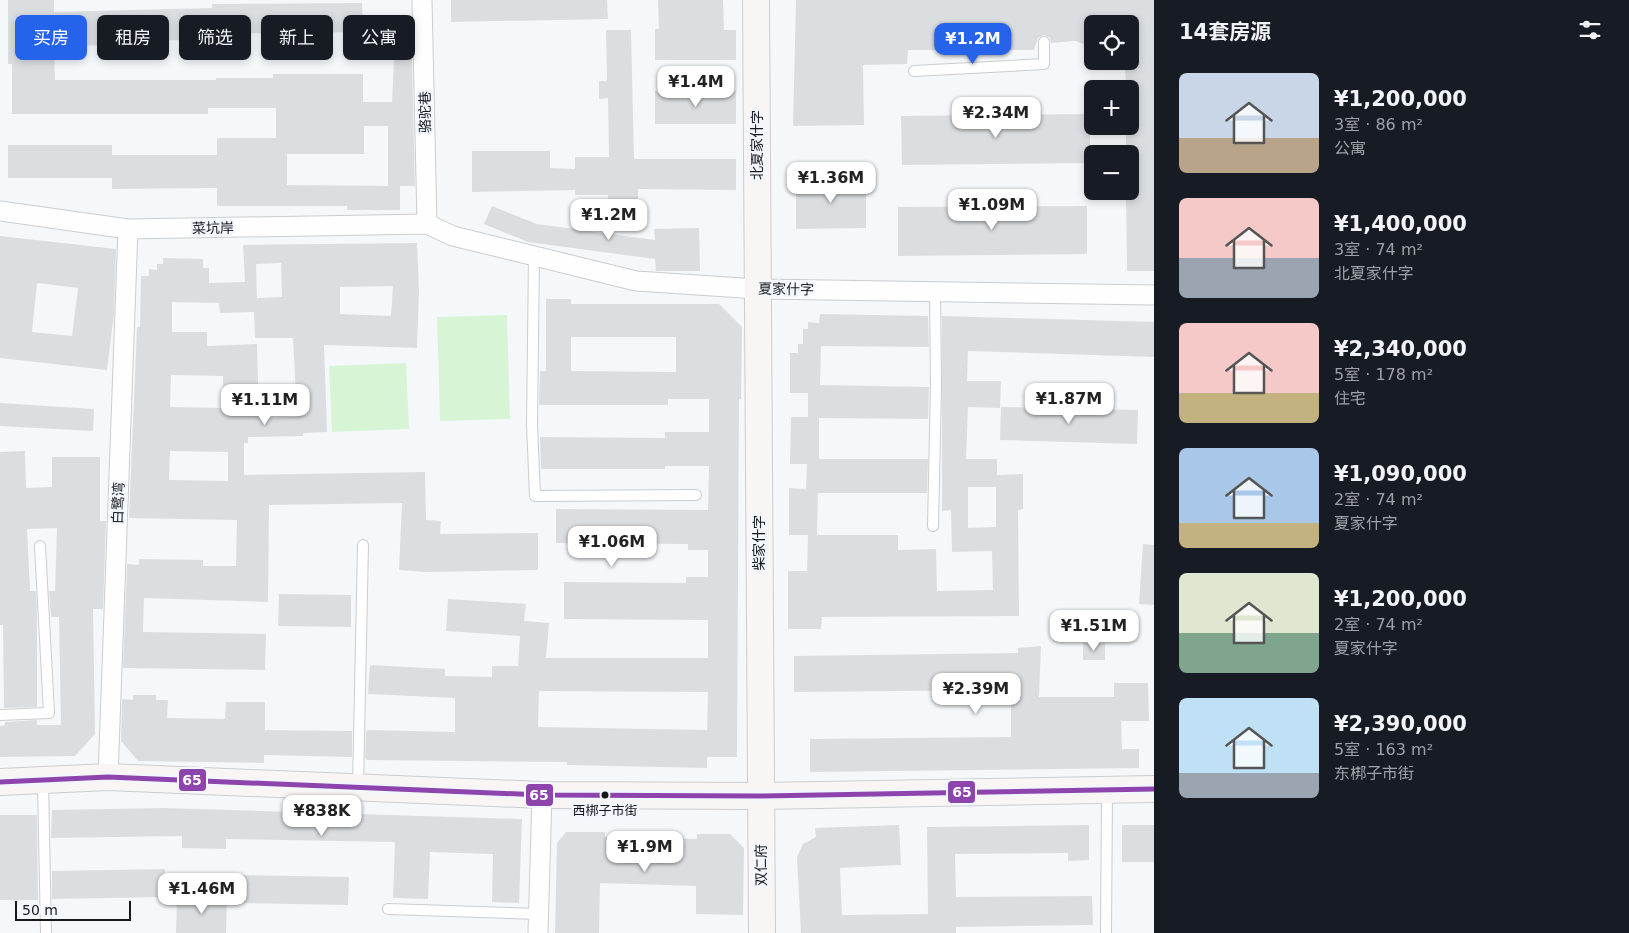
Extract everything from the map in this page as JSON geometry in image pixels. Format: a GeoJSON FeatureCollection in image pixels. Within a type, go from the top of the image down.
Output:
{"type":"FeatureCollection","features":[{"type":"Feature","properties":{"kind":"street","name":"骆驼巷"},"geometry":{"type":"LineString","coordinates":[[422,0],[427,224]]}},
{"type":"Feature","properties":{"kind":"street","name":"北夏家什字"},"geometry":{"type":"LineString","coordinates":[[756,0],[758,289]]}},
{"type":"Feature","properties":{"kind":"street","name":"菜坑岸"},"geometry":{"type":"LineString","coordinates":[[0,211],[128,229],[427,224]]}},
{"type":"Feature","properties":{"kind":"street","name":"夏家什字"},"geometry":{"type":"LineString","coordinates":[[427,224],[453,236],[636,281],[758,289],[935,290],[1154,295]]}},
{"type":"Feature","properties":{"kind":"street","name":"白鹭湾"},"geometry":{"type":"LineString","coordinates":[[108,778],[128,229]]}},
{"type":"Feature","properties":{"kind":"street","name":"柴家什字"},"geometry":{"type":"LineString","coordinates":[[758,289],[760,796]]}},
{"type":"Feature","properties":{"kind":"street"},"geometry":{"type":"LineString","coordinates":[[0,782],[108,778],[542,794],[760,796],[1154,788]]}},
{"type":"Feature","properties":{"kind":"street"},"geometry":{"type":"LineString","coordinates":[[538,933],[542,794]]}},
{"type":"Feature","properties":{"kind":"street","name":"双仁府"},"geometry":{"type":"LineString","coordinates":[[760,796],[762,933]]}},
{"type":"Feature","properties":{"kind":"lane"},"geometry":{"type":"LineString","coordinates":[[914,71],[1044,64],[1044,42]]}},
{"type":"Feature","properties":{"kind":"lane"},"geometry":{"type":"LineString","coordinates":[[534,256],[532,424],[535,496],[696,495]]}},
{"type":"Feature","properties":{"kind":"lane"},"geometry":{"type":"LineString","coordinates":[[933,526],[936,385],[935,290]]}},
{"type":"Feature","properties":{"kind":"lane"},"geometry":{"type":"LineString","coordinates":[[358,787],[363,545]]}},
{"type":"Feature","properties":{"kind":"lane"},"geometry":{"type":"LineString","coordinates":[[0,715],[49,713],[40,546]]}},
{"type":"Feature","properties":{"kind":"lane"},"geometry":{"type":"LineString","coordinates":[[43,780],[46,933]]}},
{"type":"Feature","properties":{"kind":"lane"},"geometry":{"type":"LineString","coordinates":[[1106,933],[1107,789]]}},
{"type":"Feature","properties":{"kind":"lane"},"geometry":{"type":"LineString","coordinates":[[388,909],[539,914]]}},
{"type":"Feature","properties":{"kind":"green space"},"geometry":{"type":"Polygon","coordinates":[[[507,315],[510,419],[440,421],[437,317],[507,315]]]}},
{"type":"Feature","properties":{"kind":"green space"},"geometry":{"type":"Polygon","coordinates":[[[406,363],[409,429],[332,432],[329,366],[406,363]]]}},
{"type":"Feature","properties":{"kind":"building"},"geometry":{"type":"Polygon","coordinates":[[[8,0],[54,0],[54,12],[212,8],[212,4],[362,3],[362,15],[343,15],[343,32],[333,32],[333,15],[261,15],[261,33],[251,33],[251,15],[179,15],[179,40],[169,40],[169,15],[97,15],[97,45],[87,45],[87,15],[15,15],[15,60],[54,60],[55,80],[216,80],[216,78],[273,78],[273,74],[363,74],[363,102],[392,102],[394,60],[412,60],[415,186],[400,186],[400,210],[347,210],[347,206],[217,206],[217,188],[112,189],[112,178],[8,178],[8,145],[112,145],[112,155],[217,155],[217,138],[276,138],[276,108],[208,108],[208,114],[12,114],[12,64],[8,64],[8,0]],[[364,126],[364,154],[287,154],[287,185],[388,186],[388,126],[364,126]]]}},
{"type":"Feature","properties":{"kind":"building"},"geometry":{"type":"Polygon","coordinates":[[[451,0],[607,0],[608,19],[451,22],[451,0]]]}},
{"type":"Feature","properties":{"kind":"building"},"geometry":{"type":"Polygon","coordinates":[[[658,0],[723,0],[724,30],[736,30],[736,60],[655,60],[655,29],[659,29],[658,0]]]}},
{"type":"Feature","properties":{"kind":"building"},"geometry":{"type":"Polygon","coordinates":[[[796,0],[1154,0],[1154,271],[1127,271],[1126,200],[1139,200],[1139,145],[1126,145],[1126,135],[1139,135],[1139,80],[1126,80],[1125,70],[1139,70],[1139,15],[1084,15],[1084,44],[1076,41],[1051,43],[1050,38],[1044,35],[1038,38],[1034,50],[908,50],[907,64],[863,65],[864,125],[793,126],[796,0]]]}},
{"type":"Feature","properties":{"kind":"building"},"geometry":{"type":"Polygon","coordinates":[[[606,30],[631,30],[634,159],[736,159],[736,190],[638,189],[638,203],[608,203],[608,195],[575,195],[575,190],[472,192],[472,151],[550,151],[550,168],[575,169],[575,157],[609,157],[608,98],[599,99],[599,81],[607,81],[606,30]]]}},
{"type":"Feature","properties":{"kind":"building"},"geometry":{"type":"Polygon","coordinates":[[[655,91],[736,91],[736,124],[655,124],[655,91]]]}},
{"type":"Feature","properties":{"kind":"building"},"geometry":{"type":"Polygon","coordinates":[[[1084,114],[1084,135],[1090,135],[1090,145],[1084,145],[1084,163],[902,165],[901,116],[1084,114]]]}},
{"type":"Feature","properties":{"kind":"building"},"geometry":{"type":"Polygon","coordinates":[[[866,179],[866,228],[796,229],[796,180],[866,179]]]}},
{"type":"Feature","properties":{"kind":"building"},"geometry":{"type":"Polygon","coordinates":[[[492,206],[537,224],[655,240],[654,229],[699,228],[700,271],[656,271],[655,259],[528,242],[484,224],[492,206]]]}},
{"type":"Feature","properties":{"kind":"building"},"geometry":{"type":"Polygon","coordinates":[[[1087,206],[1087,254],[898,256],[898,207],[1087,206]]]}},
{"type":"Feature","properties":{"kind":"building"},"geometry":{"type":"Polygon","coordinates":[[[0,236],[116,249],[114,314],[107,370],[0,358],[0,236]],[[37,283],[32,332],[72,336],[78,288],[37,283]]]}},
{"type":"Feature","properties":{"kind":"building"},"geometry":{"type":"Polygon","coordinates":[[[417,243],[419,291],[417,348],[324,345],[327,432],[303,433],[303,436],[248,437],[248,443],[244,443],[244,475],[425,472],[426,520],[441,521],[440,534],[538,533],[538,570],[427,572],[399,570],[402,503],[269,505],[268,602],[144,598],[143,632],[266,634],[265,670],[123,668],[127,564],[139,565],[139,559],[203,560],[203,566],[236,566],[237,520],[129,518],[137,327],[140,327],[141,276],[149,276],[149,269],[157,270],[157,264],[163,264],[163,258],[203,259],[203,268],[209,268],[209,283],[245,282],[243,245],[417,243]],[[281,263],[256,264],[257,298],[282,297],[281,263]],[[393,286],[340,287],[340,314],[391,316],[393,286]],[[172,302],[172,332],[207,332],[207,346],[257,344],[259,418],[297,417],[293,338],[255,338],[254,312],[220,313],[219,303],[172,302]],[[171,375],[170,407],[223,408],[223,376],[171,375]],[[170,451],[169,480],[228,481],[228,452],[170,451]]]}},
{"type":"Feature","properties":{"kind":"building"},"geometry":{"type":"Polygon","coordinates":[[[546,299],[571,299],[571,304],[719,304],[742,327],[741,399],[739,399],[737,757],[707,757],[707,768],[567,765],[567,762],[367,760],[365,757],[366,732],[368,730],[455,732],[455,698],[368,694],[370,665],[445,669],[445,676],[492,677],[492,666],[518,666],[520,636],[446,631],[448,599],[526,604],[524,621],[549,623],[546,658],[708,658],[708,620],[564,619],[564,582],[686,583],[686,577],[708,577],[708,550],[688,550],[688,544],[556,543],[556,509],[708,510],[709,466],[665,466],[665,469],[541,469],[540,437],[665,438],[665,432],[709,432],[709,399],[668,399],[668,405],[539,405],[540,371],[546,371],[546,299]],[[571,337],[571,371],[676,372],[676,337],[571,337]],[[539,691],[538,727],[707,730],[708,692],[539,691]]]}},
{"type":"Feature","properties":{"kind":"building"},"geometry":{"type":"Polygon","coordinates":[[[820,314],[928,316],[929,347],[821,346],[820,385],[929,387],[928,419],[819,418],[819,459],[928,459],[927,493],[818,493],[817,535],[789,535],[789,488],[806,489],[807,464],[790,464],[791,417],[808,417],[808,393],[790,393],[790,353],[798,353],[798,344],[803,344],[803,329],[808,329],[808,322],[819,323],[820,314]]]}},
{"type":"Feature","properties":{"kind":"building"},"geometry":{"type":"Polygon","coordinates":[[[942,316],[1154,322],[1154,357],[968,351],[967,381],[1001,381],[1000,408],[968,407],[966,459],[997,459],[997,475],[1023,474],[1023,509],[1018,510],[1019,616],[822,617],[821,629],[788,629],[788,571],[807,571],[808,535],[898,535],[898,550],[936,549],[937,591],[993,590],[992,551],[952,552],[951,510],[942,511],[942,316]],[[968,487],[968,528],[996,527],[996,487],[968,487]]]}},
{"type":"Feature","properties":{"kind":"building"},"geometry":{"type":"Polygon","coordinates":[[[0,403],[94,409],[93,431],[0,426],[0,403]]]}},
{"type":"Feature","properties":{"kind":"building"},"geometry":{"type":"Polygon","coordinates":[[[1001,407],[1138,410],[1137,444],[1000,440],[1001,407]]]}},
{"type":"Feature","properties":{"kind":"building"},"geometry":{"type":"Polygon","coordinates":[[[25,451],[26,488],[52,487],[52,457],[100,457],[100,521],[106,521],[103,609],[93,609],[95,734],[75,756],[0,757],[0,726],[5,725],[5,722],[37,720],[37,725],[61,725],[59,617],[51,617],[49,591],[55,591],[57,528],[27,529],[30,591],[36,591],[37,707],[4,708],[3,625],[0,625],[0,452],[25,451]]]}},
{"type":"Feature","properties":{"kind":"building"},"geometry":{"type":"Polygon","coordinates":[[[1143,544],[1154,545],[1154,605],[1139,604],[1143,544]]]}},
{"type":"Feature","properties":{"kind":"building"},"geometry":{"type":"Polygon","coordinates":[[[279,594],[351,595],[351,627],[278,626],[279,594]]]}},
{"type":"Feature","properties":{"kind":"building"},"geometry":{"type":"Polygon","coordinates":[[[1083,643],[1105,643],[1105,660],[1083,660],[1083,643]]]}},
{"type":"Feature","properties":{"kind":"building"},"geometry":{"type":"Polygon","coordinates":[[[1041,646],[1039,697],[1114,697],[1114,683],[1148,683],[1149,721],[1121,721],[1122,749],[1139,749],[1139,768],[810,772],[810,739],[1011,737],[1011,690],[794,692],[794,656],[1018,653],[1018,648],[1041,646]]]}},
{"type":"Feature","properties":{"kind":"building"},"geometry":{"type":"Polygon","coordinates":[[[133,695],[156,695],[156,700],[168,700],[167,718],[225,719],[226,702],[265,702],[265,730],[352,731],[352,757],[264,755],[264,763],[138,761],[121,741],[122,699],[133,700],[133,695]]]}},
{"type":"Feature","properties":{"kind":"building"},"geometry":{"type":"Polygon","coordinates":[[[165,808],[522,819],[519,903],[492,902],[493,854],[430,852],[428,899],[393,898],[395,842],[226,839],[226,849],[182,848],[182,836],[51,838],[52,810],[165,808]]]}},
{"type":"Feature","properties":{"kind":"building"},"geometry":{"type":"Polygon","coordinates":[[[0,815],[37,815],[38,900],[0,900],[0,815]]]}},
{"type":"Feature","properties":{"kind":"building"},"geometry":{"type":"Polygon","coordinates":[[[899,825],[901,865],[840,868],[842,915],[928,914],[927,827],[1089,825],[1089,860],[1068,861],[1068,853],[955,854],[956,897],[1092,896],[1093,925],[956,927],[956,933],[801,933],[797,857],[803,844],[816,837],[815,828],[899,825]]]}},
{"type":"Feature","properties":{"kind":"building"},"geometry":{"type":"Polygon","coordinates":[[[1122,825],[1154,825],[1154,862],[1122,862],[1122,825]]]}},
{"type":"Feature","properties":{"kind":"building"},"geometry":{"type":"Polygon","coordinates":[[[566,832],[605,832],[605,837],[697,839],[697,834],[730,834],[744,848],[743,915],[696,914],[696,886],[600,883],[599,933],[555,933],[557,843],[566,832]]]}},
{"type":"Feature","properties":{"kind":"building"},"geometry":{"type":"Polygon","coordinates":[[[165,869],[165,897],[52,899],[52,871],[165,869]]]}},
{"type":"Feature","properties":{"kind":"building"},"geometry":{"type":"Polygon","coordinates":[[[235,875],[349,877],[348,905],[235,903],[235,875]]]}},
{"type":"Feature","properties":{"kind":"building"},"geometry":{"type":"Polygon","coordinates":[[[190,897],[227,898],[226,933],[176,933],[177,899],[190,900],[190,897]]]}},
{"type":"Feature","properties":{"kind":"transit line","name":"65"},"geometry":{"type":"LineString","coordinates":[[0,782],[108,777],[542,795],[760,796],[1154,789]]}},
{"type":"Feature","properties":{"kind":"place","name":"西梆子市街"},"geometry":{"type":"Point","coordinates":[605,795]}}]}
